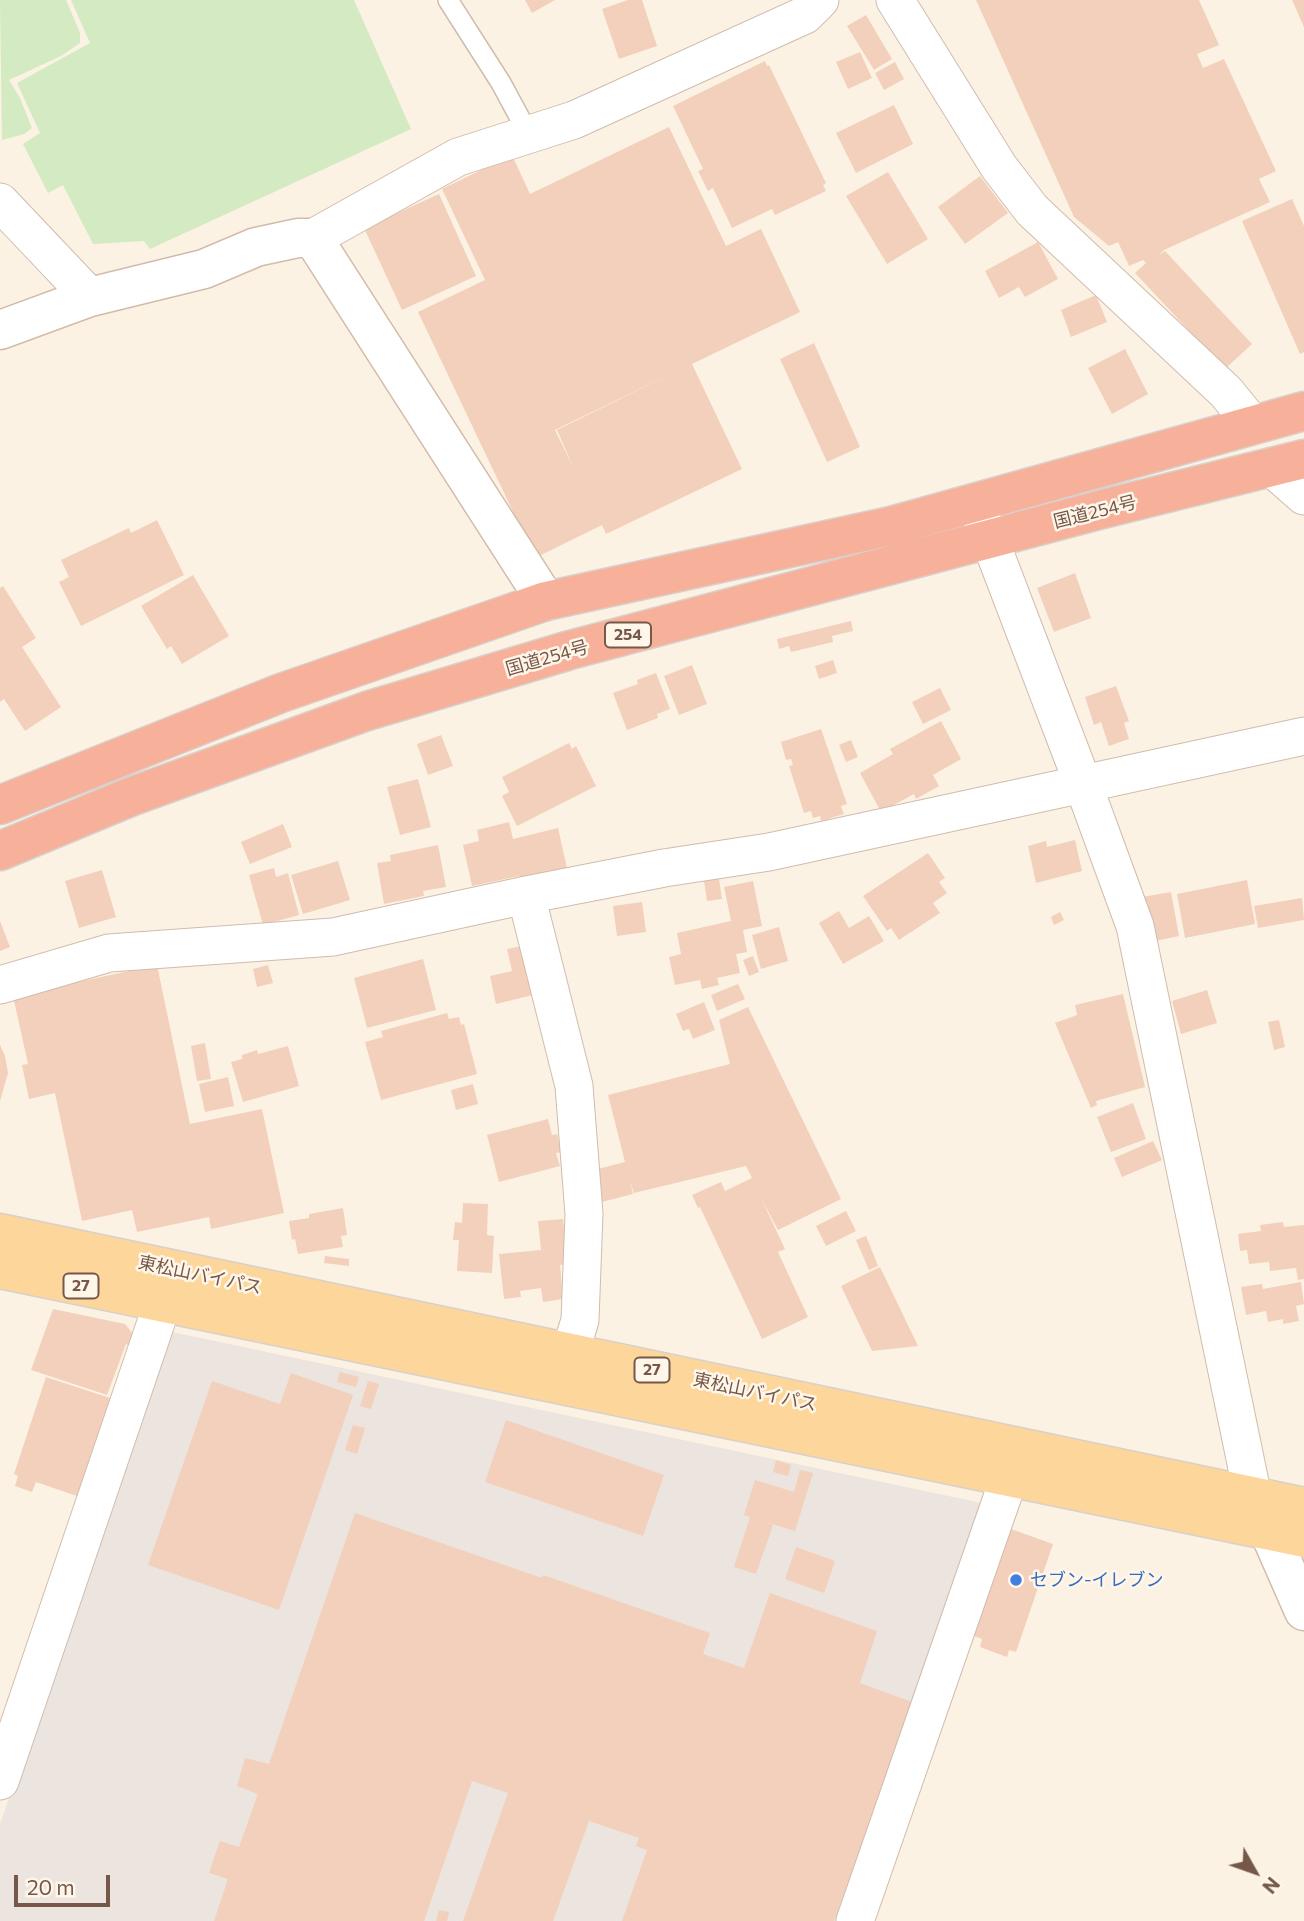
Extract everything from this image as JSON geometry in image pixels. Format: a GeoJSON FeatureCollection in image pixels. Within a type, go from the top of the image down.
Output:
{"type":"FeatureCollection","features":[{"type":"Feature","properties":{"kind":"highway"},"geometry":{"type":"LineString","coordinates":[[0,805],[281,693],[546,601],[891,526],[1304,411]]}},
{"type":"Feature","properties":{"kind":"highway","name":"国道254号"},"geometry":{"type":"LineString","coordinates":[[0,851],[130,797],[367,711],[570,650],[989,539],[1293,464]]}},
{"type":"Feature","properties":{"kind":"main road","name":"東松山バイパス"},"geometry":{"type":"LineString","coordinates":[[0,1233],[1304,1507]]}},
{"type":"Feature","properties":{"kind":"main road","name":"東松山バイパス"},"geometry":{"type":"LineString","coordinates":[[0,1269],[1287,1534]]}},
{"type":"Feature","properties":{"kind":"street"},"geometry":{"type":"LineString","coordinates":[[0,330],[90,297],[204,269],[256,247],[298,237],[313,238],[458,157],[574,120],[805,15],[820,0]]}},
{"type":"Feature","properties":{"kind":"street"},"geometry":{"type":"LineString","coordinates":[[895,0],[999,167],[1032,210],[1226,392],[1252,424]]}},
{"type":"Feature","properties":{"kind":"street"},"geometry":{"type":"LineString","coordinates":[[0,202],[90,297]]}},
{"type":"Feature","properties":{"kind":"street"},"geometry":{"type":"LineString","coordinates":[[313,238],[546,601]]}},
{"type":"Feature","properties":{"kind":"street"},"geometry":{"type":"LineString","coordinates":[[1293,464],[1304,496]]}},
{"type":"Feature","properties":{"kind":"street"},"geometry":{"type":"LineString","coordinates":[[975,502],[1135,926],[1253,1497],[1287,1534],[1304,1611]]}},
{"type":"Feature","properties":{"kind":"street"},"geometry":{"type":"LineString","coordinates":[[0,985],[109,953],[332,937],[526,895],[769,852],[1304,736]]}},
{"type":"Feature","properties":{"kind":"street"},"geometry":{"type":"LineString","coordinates":[[526,895],[574,1086],[584,1214],[580,1320],[570,1353]]}},
{"type":"Feature","properties":{"kind":"street"},"geometry":{"type":"LineString","coordinates":[[3,1762],[163,1302]]}},
{"type":"Feature","properties":{"kind":"street"},"geometry":{"type":"LineString","coordinates":[[855,1921],[1009,1478]]}},
{"type":"Feature","properties":{"kind":"lane"},"geometry":{"type":"LineString","coordinates":[[448,0],[502,83],[529,135]]}},
{"type":"Feature","properties":{"kind":"shaded area"},"geometry":{"type":"Polygon","coordinates":[[[172,1332],[991,1505],[845,1921],[0,1921],[0,1824],[172,1332]]]}},
{"type":"Feature","properties":{"kind":"green space"},"geometry":{"type":"Polygon","coordinates":[[[0,0],[66,0],[80,33],[80,43],[61,56],[9,80],[20,98],[32,128],[24,134],[2,140],[0,0]]]}},
{"type":"Feature","properties":{"kind":"green space"},"geometry":{"type":"Polygon","coordinates":[[[71,0],[354,0],[411,129],[150,249],[144,241],[93,244],[63,185],[48,193],[23,144],[40,133],[17,83],[90,43],[71,0]]]}},
{"type":"Feature","properties":{"kind":"building"},"geometry":{"type":"Polygon","coordinates":[[[525,0],[555,0],[532,13],[525,0]]]}},
{"type":"Feature","properties":{"kind":"building"},"geometry":{"type":"Polygon","coordinates":[[[628,0],[642,0],[657,46],[619,59],[602,9],[628,0]]]}},
{"type":"Feature","properties":{"kind":"building"},"geometry":{"type":"Polygon","coordinates":[[[976,0],[1199,0],[1219,45],[1197,54],[1203,68],[1224,59],[1276,171],[1259,179],[1270,202],[1164,250],[1158,256],[1165,251],[1252,344],[1225,369],[1135,273],[1146,263],[1143,260],[1129,266],[1118,242],[1109,246],[1074,217],[976,0]]]}},
{"type":"Feature","properties":{"kind":"building"},"geometry":{"type":"Polygon","coordinates":[[[1292,0],[1304,0],[1304,27],[1292,0]]]}},
{"type":"Feature","properties":{"kind":"building"},"geometry":{"type":"Polygon","coordinates":[[[866,15],[892,59],[874,70],[847,26],[866,15]]]}},
{"type":"Feature","properties":{"kind":"building"},"geometry":{"type":"Polygon","coordinates":[[[860,52],[872,78],[848,89],[836,62],[860,52]]]}},
{"type":"Feature","properties":{"kind":"building"},"geometry":{"type":"Polygon","coordinates":[[[765,61],[826,183],[823,185],[826,191],[775,215],[772,209],[732,228],[713,188],[708,191],[698,171],[703,169],[673,106],[765,61]]]}},
{"type":"Feature","properties":{"kind":"building"},"geometry":{"type":"Polygon","coordinates":[[[895,62],[904,79],[884,90],[875,73],[895,62]]]}},
{"type":"Feature","properties":{"kind":"building"},"geometry":{"type":"Polygon","coordinates":[[[894,105],[913,144],[856,173],[836,133],[894,105]]]}},
{"type":"Feature","properties":{"kind":"building"},"geometry":{"type":"Polygon","coordinates":[[[669,127],[726,246],[761,229],[800,312],[692,364],[742,469],[606,534],[602,525],[535,558],[418,312],[485,280],[442,189],[512,155],[530,194],[669,127]],[[683,368],[555,430],[574,469],[557,430],[683,368]]]}},
{"type":"Feature","properties":{"kind":"building"},"geometry":{"type":"Polygon","coordinates":[[[888,172],[928,239],[887,264],[846,196],[888,172]]]}},
{"type":"Feature","properties":{"kind":"building"},"geometry":{"type":"Polygon","coordinates":[[[980,176],[1008,213],[965,244],[938,207],[980,176]]]}},
{"type":"Feature","properties":{"kind":"building"},"geometry":{"type":"Polygon","coordinates":[[[439,194],[476,276],[402,310],[364,228],[439,194]]]}},
{"type":"Feature","properties":{"kind":"building"},"geometry":{"type":"Polygon","coordinates":[[[1292,199],[1304,226],[1304,352],[1300,354],[1242,221],[1292,199]]]}},
{"type":"Feature","properties":{"kind":"building"},"geometry":{"type":"Polygon","coordinates":[[[1038,242],[1058,279],[1025,297],[1019,287],[999,298],[985,271],[1038,242]]]}},
{"type":"Feature","properties":{"kind":"building"},"geometry":{"type":"Polygon","coordinates":[[[1096,295],[1107,322],[1071,337],[1061,310],[1096,295]]]}},
{"type":"Feature","properties":{"kind":"building"},"geometry":{"type":"Polygon","coordinates":[[[814,343],[860,447],[827,462],[780,359],[814,343]]]}},
{"type":"Feature","properties":{"kind":"building"},"geometry":{"type":"Polygon","coordinates":[[[1125,349],[1148,394],[1112,414],[1088,368],[1125,349]]]}},
{"type":"Feature","properties":{"kind":"building"},"geometry":{"type":"Polygon","coordinates":[[[157,520],[184,575],[81,626],[59,582],[69,577],[61,560],[129,528],[131,533],[157,520]]]}},
{"type":"Feature","properties":{"kind":"building"},"geometry":{"type":"Polygon","coordinates":[[[1075,573],[1091,618],[1054,632],[1037,588],[1075,573]]]}},
{"type":"Feature","properties":{"kind":"building"},"geometry":{"type":"Polygon","coordinates":[[[193,575],[229,636],[182,664],[171,646],[167,649],[141,606],[193,575]]]}},
{"type":"Feature","properties":{"kind":"building"},"geometry":{"type":"Polygon","coordinates":[[[3,586],[36,638],[22,647],[61,707],[25,731],[4,699],[0,702],[0,588],[3,586]]]}},
{"type":"Feature","properties":{"kind":"building"},"geometry":{"type":"Polygon","coordinates":[[[851,621],[853,631],[832,636],[833,642],[791,652],[789,646],[779,649],[777,639],[851,621]]]}},
{"type":"Feature","properties":{"kind":"building"},"geometry":{"type":"Polygon","coordinates":[[[833,660],[837,673],[819,679],[815,666],[833,660]]]}},
{"type":"Feature","properties":{"kind":"building"},"geometry":{"type":"Polygon","coordinates":[[[692,665],[707,704],[679,715],[664,676],[692,665]]]}},
{"type":"Feature","properties":{"kind":"building"},"geometry":{"type":"Polygon","coordinates":[[[656,673],[670,709],[657,714],[658,718],[627,730],[613,693],[638,684],[637,680],[656,673]]]}},
{"type":"Feature","properties":{"kind":"building"},"geometry":{"type":"Polygon","coordinates":[[[1116,686],[1129,721],[1124,723],[1129,739],[1109,746],[1101,722],[1094,725],[1085,697],[1116,686]]]}},
{"type":"Feature","properties":{"kind":"building"},"geometry":{"type":"Polygon","coordinates":[[[940,688],[951,710],[923,724],[912,702],[940,688]]]}},
{"type":"Feature","properties":{"kind":"building"},"geometry":{"type":"Polygon","coordinates":[[[941,721],[961,759],[933,775],[939,786],[916,799],[914,794],[881,812],[860,773],[893,754],[890,749],[941,721]]]}},
{"type":"Feature","properties":{"kind":"building"},"geometry":{"type":"Polygon","coordinates":[[[821,729],[847,804],[841,806],[844,814],[821,821],[820,816],[813,818],[811,811],[804,813],[789,766],[793,765],[791,759],[786,760],[781,742],[821,729]]]}},
{"type":"Feature","properties":{"kind":"building"},"geometry":{"type":"Polygon","coordinates":[[[441,735],[453,766],[428,775],[417,744],[441,735]]]}},
{"type":"Feature","properties":{"kind":"building"},"geometry":{"type":"Polygon","coordinates":[[[851,740],[858,757],[846,762],[839,745],[851,740]]]}},
{"type":"Feature","properties":{"kind":"building"},"geometry":{"type":"Polygon","coordinates":[[[569,743],[572,749],[576,746],[596,786],[517,826],[502,796],[509,792],[502,777],[569,743]]]}},
{"type":"Feature","properties":{"kind":"building"},"geometry":{"type":"Polygon","coordinates":[[[418,779],[431,827],[400,835],[387,787],[418,779]]]}},
{"type":"Feature","properties":{"kind":"building"},"geometry":{"type":"Polygon","coordinates":[[[509,822],[513,839],[558,828],[567,868],[472,886],[463,845],[479,841],[477,830],[509,822]]]}},
{"type":"Feature","properties":{"kind":"building"},"geometry":{"type":"Polygon","coordinates":[[[283,824],[292,847],[250,864],[241,842],[283,824]]]}},
{"type":"Feature","properties":{"kind":"building"},"geometry":{"type":"Polygon","coordinates":[[[1075,840],[1082,871],[1036,883],[1028,846],[1046,841],[1047,847],[1075,840]]]}},
{"type":"Feature","properties":{"kind":"building"},"geometry":{"type":"Polygon","coordinates":[[[438,845],[446,887],[423,891],[424,896],[384,904],[377,863],[391,861],[390,855],[438,845]]]}},
{"type":"Feature","properties":{"kind":"building"},"geometry":{"type":"Polygon","coordinates":[[[928,853],[945,878],[939,882],[947,893],[933,903],[940,913],[899,940],[891,928],[887,931],[863,896],[928,853]]]}},
{"type":"Feature","properties":{"kind":"building"},"geometry":{"type":"Polygon","coordinates":[[[338,861],[350,900],[303,914],[291,875],[338,861]]]}},
{"type":"Feature","properties":{"kind":"building"},"geometry":{"type":"Polygon","coordinates":[[[274,868],[276,877],[288,873],[299,915],[263,925],[249,875],[274,868]]]}},
{"type":"Feature","properties":{"kind":"building"},"geometry":{"type":"Polygon","coordinates":[[[102,870],[116,917],[79,928],[65,881],[102,870]]]}},
{"type":"Feature","properties":{"kind":"building"},"geometry":{"type":"Polygon","coordinates":[[[719,879],[722,899],[707,901],[704,881],[719,879]]]}},
{"type":"Feature","properties":{"kind":"building"},"geometry":{"type":"Polygon","coordinates":[[[1247,880],[1255,924],[1185,938],[1177,894],[1247,880]]]}},
{"type":"Feature","properties":{"kind":"building"},"geometry":{"type":"Polygon","coordinates":[[[753,881],[762,926],[743,930],[747,952],[736,954],[740,973],[717,978],[719,985],[702,989],[700,980],[675,985],[669,957],[681,954],[677,933],[731,921],[724,887],[753,881]]]}},
{"type":"Feature","properties":{"kind":"building"},"geometry":{"type":"Polygon","coordinates":[[[1171,892],[1179,936],[1151,942],[1142,897],[1171,892]]]}},
{"type":"Feature","properties":{"kind":"building"},"geometry":{"type":"Polygon","coordinates":[[[1302,898],[1304,920],[1258,928],[1254,906],[1302,898]]]}},
{"type":"Feature","properties":{"kind":"building"},"geometry":{"type":"Polygon","coordinates":[[[642,902],[646,932],[617,936],[613,906],[642,902]]]}},
{"type":"Feature","properties":{"kind":"building"},"geometry":{"type":"Polygon","coordinates":[[[839,911],[849,928],[869,916],[884,941],[843,964],[819,923],[839,911]]]}},
{"type":"Feature","properties":{"kind":"building"},"geometry":{"type":"Polygon","coordinates":[[[1060,912],[1064,920],[1054,925],[1051,917],[1060,912]]]}},
{"type":"Feature","properties":{"kind":"building"},"geometry":{"type":"Polygon","coordinates":[[[0,921],[10,947],[0,951],[0,921]]]}},
{"type":"Feature","properties":{"kind":"building"},"geometry":{"type":"Polygon","coordinates":[[[779,927],[788,961],[761,969],[752,935],[779,927]]]}},
{"type":"Feature","properties":{"kind":"building"},"geometry":{"type":"Polygon","coordinates":[[[532,944],[537,994],[496,1004],[490,976],[512,971],[507,949],[532,944]]]}},
{"type":"Feature","properties":{"kind":"building"},"geometry":{"type":"Polygon","coordinates":[[[753,956],[759,972],[749,976],[743,960],[753,956]]]}},
{"type":"Feature","properties":{"kind":"building"},"geometry":{"type":"Polygon","coordinates":[[[423,959],[436,1010],[367,1028],[354,978],[423,959]]]}},
{"type":"Feature","properties":{"kind":"building"},"geometry":{"type":"Polygon","coordinates":[[[157,965],[190,1124],[262,1109],[284,1213],[211,1229],[209,1217],[137,1232],[132,1210],[82,1221],[55,1093],[29,1099],[22,1065],[28,1064],[13,996],[157,965]]]}},
{"type":"Feature","properties":{"kind":"building"},"geometry":{"type":"Polygon","coordinates":[[[268,965],[273,983],[257,987],[253,969],[268,965]]]}},
{"type":"Feature","properties":{"kind":"building"},"geometry":{"type":"Polygon","coordinates":[[[738,984],[745,999],[717,1011],[711,995],[738,984]]]}},
{"type":"Feature","properties":{"kind":"building"},"geometry":{"type":"Polygon","coordinates":[[[1207,990],[1217,1023],[1181,1034],[1172,1001],[1207,990]]]}},
{"type":"Feature","properties":{"kind":"building"},"geometry":{"type":"Polygon","coordinates":[[[1123,994],[1145,1087],[1096,1101],[1097,1105],[1091,1108],[1055,1023],[1077,1015],[1075,1005],[1123,994]]]}},
{"type":"Feature","properties":{"kind":"building"},"geometry":{"type":"Polygon","coordinates":[[[704,1002],[715,1030],[693,1039],[689,1029],[683,1031],[676,1014],[704,1002]]]}},
{"type":"Feature","properties":{"kind":"building"},"geometry":{"type":"Polygon","coordinates":[[[748,1007],[841,1199],[778,1230],[761,1198],[785,1249],[778,1252],[808,1317],[762,1339],[692,1195],[721,1182],[725,1191],[752,1178],[746,1166],[634,1193],[630,1181],[633,1194],[594,1204],[586,1172],[625,1162],[608,1095],[730,1064],[719,1020],[748,1007]]]}},
{"type":"Feature","properties":{"kind":"building"},"geometry":{"type":"Polygon","coordinates":[[[447,1013],[449,1019],[459,1017],[461,1025],[464,1024],[477,1074],[381,1100],[365,1042],[383,1037],[381,1031],[447,1013]]]}},
{"type":"Feature","properties":{"kind":"building"},"geometry":{"type":"Polygon","coordinates":[[[1279,1020],[1285,1047],[1274,1050],[1268,1022],[1279,1020]]]}},
{"type":"Feature","properties":{"kind":"building"},"geometry":{"type":"Polygon","coordinates":[[[205,1043],[211,1079],[197,1081],[191,1046],[205,1043]]]}},
{"type":"Feature","properties":{"kind":"building"},"geometry":{"type":"Polygon","coordinates":[[[0,1045],[8,1073],[0,1101],[0,1045]]]}},
{"type":"Feature","properties":{"kind":"building"},"geometry":{"type":"Polygon","coordinates":[[[288,1046],[299,1086],[243,1102],[231,1062],[257,1050],[258,1054],[288,1046]]]}},
{"type":"Feature","properties":{"kind":"building"},"geometry":{"type":"Polygon","coordinates":[[[228,1077],[234,1106],[205,1112],[199,1084],[228,1077]]]}},
{"type":"Feature","properties":{"kind":"building"},"geometry":{"type":"Polygon","coordinates":[[[473,1084],[478,1104],[456,1110],[451,1090],[473,1084]]]}},
{"type":"Feature","properties":{"kind":"building"},"geometry":{"type":"Polygon","coordinates":[[[1133,1103],[1146,1139],[1111,1152],[1097,1117],[1133,1103]]]}},
{"type":"Feature","properties":{"kind":"building"},"geometry":{"type":"Polygon","coordinates":[[[548,1119],[552,1135],[557,1134],[561,1152],[556,1153],[560,1166],[499,1182],[487,1135],[548,1119]]]}},
{"type":"Feature","properties":{"kind":"building"},"geometry":{"type":"Polygon","coordinates":[[[1153,1141],[1162,1160],[1122,1177],[1114,1158],[1153,1141]]]}},
{"type":"Feature","properties":{"kind":"building"},"geometry":{"type":"Polygon","coordinates":[[[463,1203],[488,1204],[487,1235],[494,1236],[492,1273],[457,1271],[459,1240],[453,1240],[455,1222],[462,1223],[463,1203]]]}},
{"type":"Feature","properties":{"kind":"building"},"geometry":{"type":"Polygon","coordinates":[[[343,1208],[347,1235],[341,1236],[343,1247],[298,1254],[295,1239],[292,1240],[289,1221],[309,1218],[309,1214],[343,1208]]]}},
{"type":"Feature","properties":{"kind":"building"},"geometry":{"type":"Polygon","coordinates":[[[846,1211],[856,1231],[826,1246],[816,1226],[846,1211]]]}},
{"type":"Feature","properties":{"kind":"building"},"geometry":{"type":"Polygon","coordinates":[[[563,1219],[568,1264],[560,1265],[563,1299],[543,1302],[541,1288],[520,1291],[521,1297],[504,1299],[499,1254],[541,1250],[538,1221],[563,1219]]]}},
{"type":"Feature","properties":{"kind":"building"},"geometry":{"type":"Polygon","coordinates":[[[1283,1222],[1284,1227],[1304,1225],[1304,1279],[1298,1280],[1296,1268],[1270,1271],[1269,1262],[1249,1264],[1247,1250],[1240,1251],[1238,1234],[1261,1231],[1260,1225],[1283,1222]]]}},
{"type":"Feature","properties":{"kind":"building"},"geometry":{"type":"Polygon","coordinates":[[[866,1236],[878,1266],[869,1270],[856,1240],[866,1236]]]}},
{"type":"Feature","properties":{"kind":"building"},"geometry":{"type":"Polygon","coordinates":[[[325,1256],[349,1259],[349,1266],[324,1263],[325,1256]]]}},
{"type":"Feature","properties":{"kind":"building"},"geometry":{"type":"Polygon","coordinates":[[[880,1267],[918,1346],[872,1351],[841,1286],[880,1267]]]}},
{"type":"Feature","properties":{"kind":"building"},"geometry":{"type":"Polygon","coordinates":[[[1301,1282],[1304,1304],[1296,1306],[1299,1321],[1283,1324],[1283,1319],[1268,1322],[1266,1311],[1246,1315],[1241,1287],[1262,1284],[1263,1289],[1301,1282]]]}},
{"type":"Feature","properties":{"kind":"building"},"geometry":{"type":"Polygon","coordinates":[[[53,1309],[125,1324],[133,1334],[129,1346],[126,1344],[107,1395],[31,1370],[53,1309]]]}},
{"type":"Feature","properties":{"kind":"building"},"geometry":{"type":"Polygon","coordinates":[[[340,1372],[359,1377],[356,1387],[337,1382],[340,1372]]]}},
{"type":"Feature","properties":{"kind":"building"},"geometry":{"type":"Polygon","coordinates":[[[291,1373],[353,1395],[279,1610],[148,1565],[212,1381],[280,1404],[291,1373]]]}},
{"type":"Feature","properties":{"kind":"building"},"geometry":{"type":"Polygon","coordinates":[[[46,1377],[110,1398],[77,1496],[36,1482],[32,1492],[15,1486],[18,1476],[14,1474],[46,1377]]]}},
{"type":"Feature","properties":{"kind":"building"},"geometry":{"type":"Polygon","coordinates":[[[368,1381],[379,1384],[371,1409],[360,1406],[368,1381]]]}},
{"type":"Feature","properties":{"kind":"building"},"geometry":{"type":"Polygon","coordinates":[[[506,1420],[664,1475],[643,1536],[485,1482],[506,1420]]]}},
{"type":"Feature","properties":{"kind":"building"},"geometry":{"type":"Polygon","coordinates":[[[353,1425],[365,1428],[357,1454],[345,1450],[353,1425]]]}},
{"type":"Feature","properties":{"kind":"building"},"geometry":{"type":"Polygon","coordinates":[[[776,1460],[791,1465],[788,1476],[773,1472],[776,1460]]]}},
{"type":"Feature","properties":{"kind":"building"},"geometry":{"type":"Polygon","coordinates":[[[800,1470],[813,1473],[795,1531],[762,1521],[773,1525],[756,1574],[734,1567],[750,1517],[744,1515],[755,1480],[794,1492],[800,1470]]]}},
{"type":"Feature","properties":{"kind":"building"},"geometry":{"type":"Polygon","coordinates":[[[355,1513],[710,1633],[703,1654],[744,1668],[770,1593],[877,1631],[860,1683],[912,1702],[834,1921],[622,1921],[647,1850],[636,1846],[639,1838],[589,1821],[553,1921],[463,1921],[508,1793],[472,1781],[424,1921],[214,1921],[228,1879],[209,1873],[220,1841],[239,1847],[258,1794],[237,1786],[245,1758],[269,1764],[355,1513]]]}},
{"type":"Feature","properties":{"kind":"building"},"geometry":{"type":"Polygon","coordinates":[[[1011,1529],[1053,1544],[1016,1652],[1009,1650],[1007,1657],[980,1647],[982,1639],[974,1636],[1011,1529]]]}},
{"type":"Feature","properties":{"kind":"building"},"geometry":{"type":"Polygon","coordinates":[[[796,1547],[835,1561],[824,1593],[785,1579],[796,1547]]]}},
{"type":"Feature","properties":{"kind":"building"},"geometry":{"type":"Polygon","coordinates":[[[439,1910],[449,1912],[447,1921],[436,1921],[439,1910]]]}},
{"type":"Feature","properties":{"kind":"place","name":"セブン-イレブン"},"geometry":{"type":"Point","coordinates":[1016,1580]}}]}
